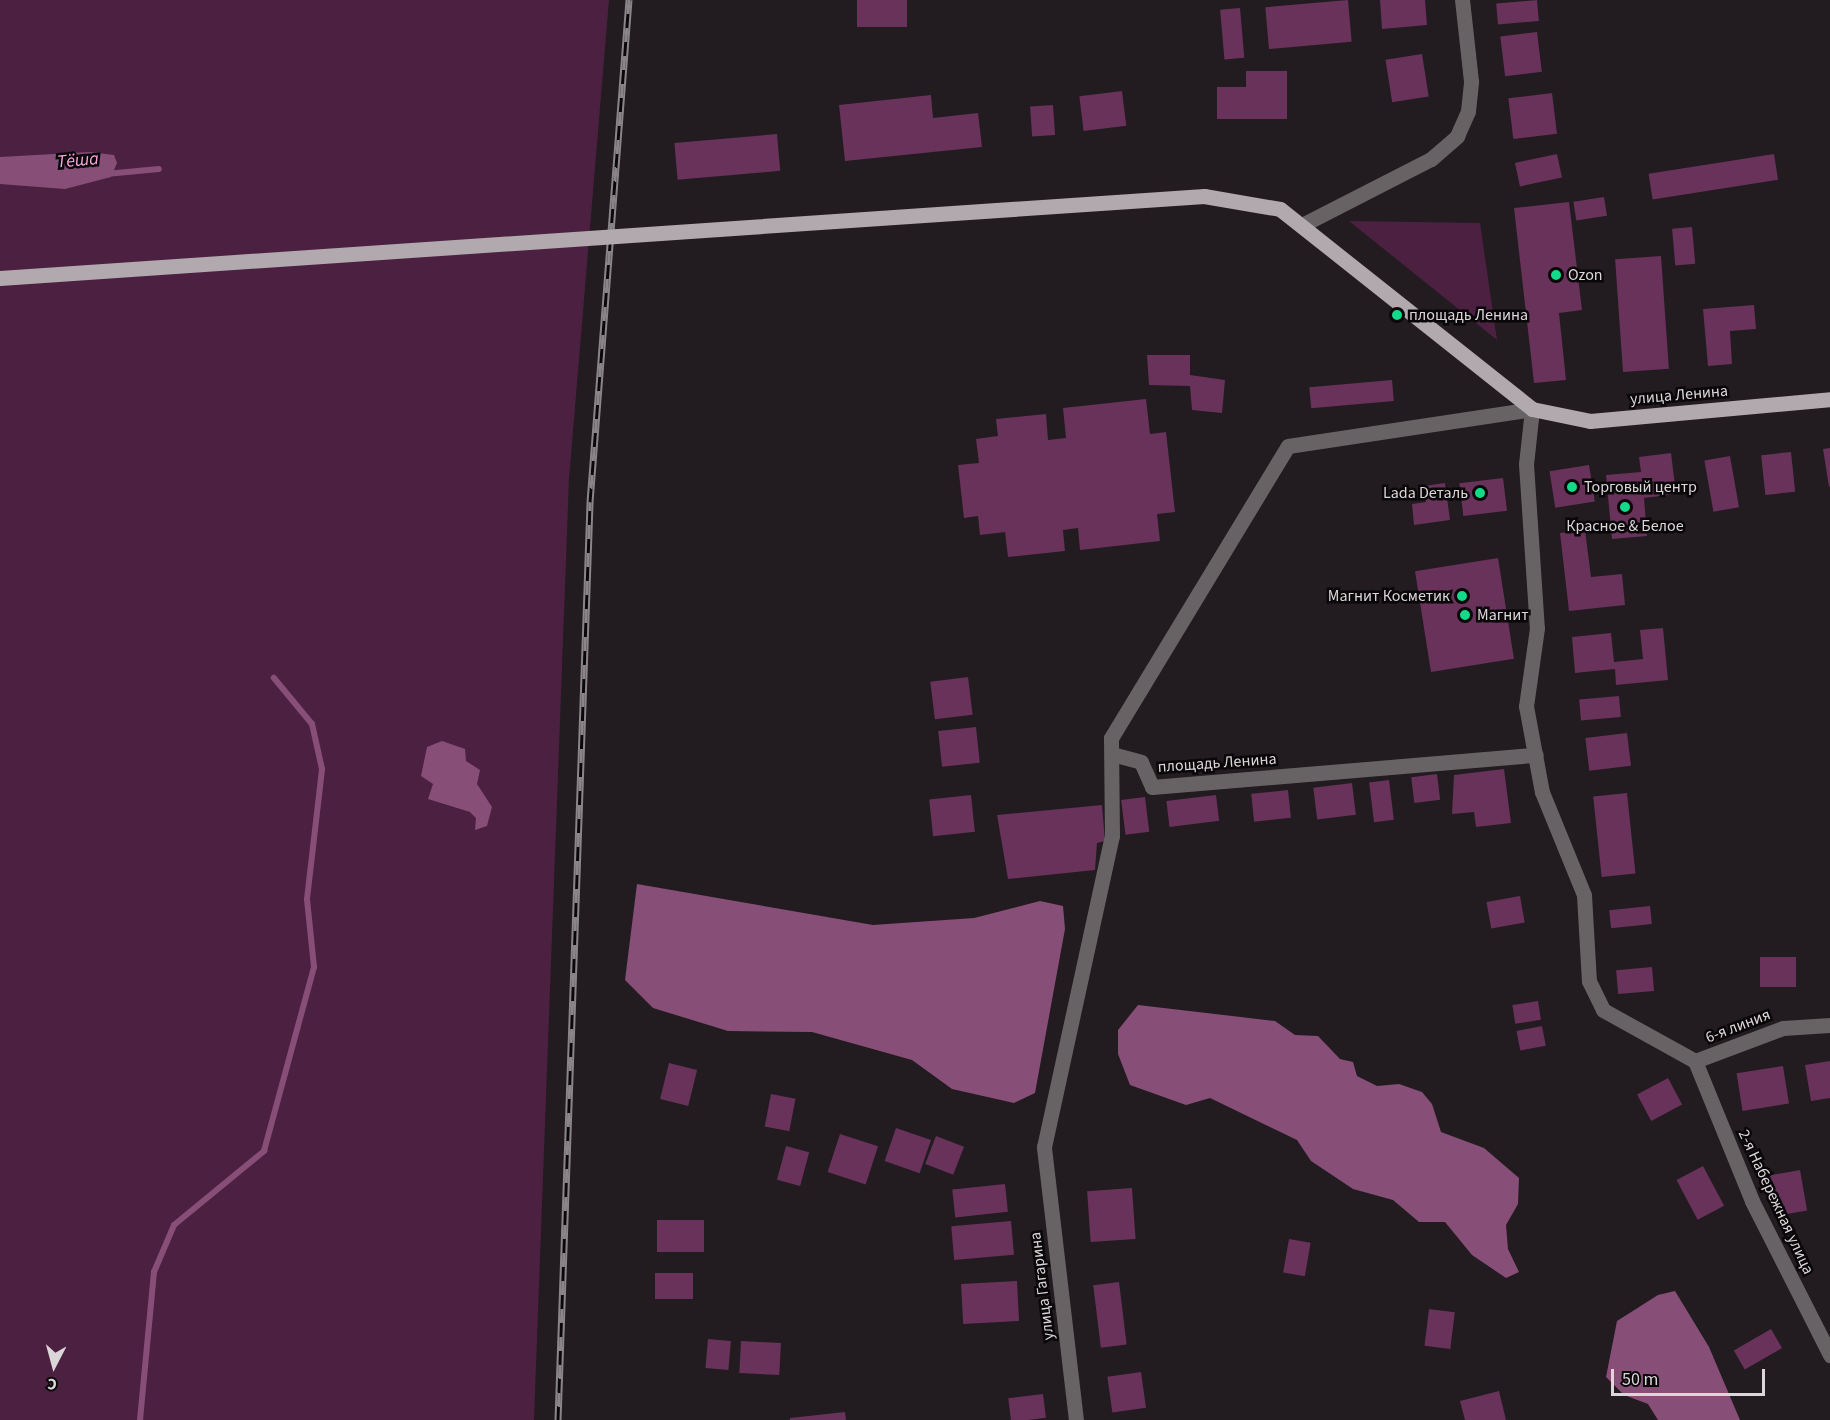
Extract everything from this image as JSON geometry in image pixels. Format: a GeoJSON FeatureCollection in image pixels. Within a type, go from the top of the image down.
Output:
{"type":"FeatureCollection","features":[{"type":"Feature","properties":{"kind":"main road"},"geometry":{"type":"LineString","coordinates":[[0,278],[1204,196],[1280,209],[1532,409]]}},
{"type":"Feature","properties":{"kind":"main road","name":"улица Ленина"},"geometry":{"type":"LineString","coordinates":[[1532,409],[1590,421],[1830,399]]}},
{"type":"Feature","properties":{"kind":"street"},"geometry":{"type":"LineString","coordinates":[[1302,225],[1431,159],[1457,136],[1468,111],[1471,81],[1462,0]]}},
{"type":"Feature","properties":{"kind":"street"},"geometry":{"type":"LineString","coordinates":[[1112,754],[1112,738],[1288,446],[1532,409],[1526,464],[1537,628],[1526,706],[1542,792],[1584,896],[1589,981],[1603,1010],[1695,1061]]}},
{"type":"Feature","properties":{"kind":"street","name":"площадь Ленина"},"geometry":{"type":"LineString","coordinates":[[1112,754],[1141,762],[1152,787],[1536,755]]}},
{"type":"Feature","properties":{"kind":"street","name":"улица Гагарина"},"geometry":{"type":"LineString","coordinates":[[1076,1420],[1044,1147],[1112,836],[1112,754]]}},
{"type":"Feature","properties":{"kind":"street","name":"6-я линия"},"geometry":{"type":"LineString","coordinates":[[1695,1061],[1783,1028],[1830,1025]]}},
{"type":"Feature","properties":{"kind":"street","name":"2-я Набережная улица"},"geometry":{"type":"LineString","coordinates":[[1695,1061],[1752,1201],[1830,1355]]}},
{"type":"Feature","properties":{"kind":"shaded area"},"geometry":{"type":"Polygon","coordinates":[[[0,0],[609,0],[569,479],[534,1420],[0,1420],[0,0]]]}},
{"type":"Feature","properties":{"kind":"shaded area"},"geometry":{"type":"Polygon","coordinates":[[[1349,221],[1480,223],[1497,340],[1349,221]]]}},
{"type":"Feature","properties":{"kind":"water"},"geometry":{"type":"Polygon","coordinates":[[[90,152],[114,155],[117,163],[111,177],[65,189],[0,184],[0,157],[90,152]]]}},
{"type":"Feature","properties":{"kind":"water"},"geometry":{"type":"Polygon","coordinates":[[[442,741],[465,749],[466,761],[480,770],[477,784],[492,807],[487,826],[475,830],[476,818],[470,812],[428,799],[433,784],[421,776],[427,747],[442,741]]]}},
{"type":"Feature","properties":{"kind":"water"},"geometry":{"type":"Polygon","coordinates":[[[637,884],[873,925],[974,918],[1040,901],[1063,906],[1065,929],[1035,1093],[1014,1103],[952,1089],[912,1060],[812,1032],[728,1031],[653,1008],[625,980],[637,884]]]}},
{"type":"Feature","properties":{"kind":"water"},"geometry":{"type":"Polygon","coordinates":[[[1138,1005],[1275,1021],[1295,1035],[1318,1036],[1340,1059],[1353,1062],[1357,1076],[1377,1086],[1399,1084],[1422,1092],[1432,1104],[1441,1132],[1484,1148],[1519,1178],[1518,1204],[1506,1225],[1508,1249],[1519,1272],[1506,1278],[1472,1255],[1445,1222],[1419,1222],[1393,1200],[1353,1189],[1311,1161],[1297,1140],[1210,1098],[1186,1105],[1130,1085],[1118,1054],[1118,1030],[1138,1005]]]}},
{"type":"Feature","properties":{"kind":"water"},"geometry":{"type":"Polygon","coordinates":[[[1675,1291],[1709,1347],[1740,1420],[1658,1420],[1648,1404],[1624,1395],[1606,1377],[1617,1321],[1658,1295],[1675,1291]]]}},
{"type":"Feature","properties":{"kind":"building"},"geometry":{"type":"Polygon","coordinates":[[[857,0],[907,0],[907,27],[857,27],[857,0]]]}},
{"type":"Feature","properties":{"kind":"building"},"geometry":{"type":"Polygon","coordinates":[[[1348,0],[1352,42],[1269,49],[1265,7],[1348,0]]]}},
{"type":"Feature","properties":{"kind":"building"},"geometry":{"type":"Polygon","coordinates":[[[1380,0],[1425,0],[1427,25],[1382,29],[1380,0]]]}},
{"type":"Feature","properties":{"kind":"building"},"geometry":{"type":"Polygon","coordinates":[[[1537,0],[1539,21],[1498,24],[1496,4],[1537,0]]]}},
{"type":"Feature","properties":{"kind":"building"},"geometry":{"type":"Polygon","coordinates":[[[1240,8],[1244,58],[1224,60],[1220,10],[1240,8]]]}},
{"type":"Feature","properties":{"kind":"building"},"geometry":{"type":"Polygon","coordinates":[[[1537,32],[1542,72],[1505,76],[1500,37],[1537,32]]]}},
{"type":"Feature","properties":{"kind":"building"},"geometry":{"type":"Polygon","coordinates":[[[1422,54],[1429,96],[1392,102],[1385,60],[1422,54]]]}},
{"type":"Feature","properties":{"kind":"building"},"geometry":{"type":"Polygon","coordinates":[[[1246,71],[1287,71],[1287,119],[1217,119],[1217,87],[1246,87],[1246,71]]]}},
{"type":"Feature","properties":{"kind":"building"},"geometry":{"type":"Polygon","coordinates":[[[1122,91],[1126,126],[1084,131],[1079,96],[1122,91]]]}},
{"type":"Feature","properties":{"kind":"building"},"geometry":{"type":"Polygon","coordinates":[[[1552,93],[1557,134],[1513,139],[1508,98],[1552,93]]]}},
{"type":"Feature","properties":{"kind":"building"},"geometry":{"type":"Polygon","coordinates":[[[931,95],[933,118],[978,113],[982,147],[845,161],[839,105],[931,95]]]}},
{"type":"Feature","properties":{"kind":"building"},"geometry":{"type":"Polygon","coordinates":[[[1053,105],[1055,135],[1032,137],[1030,107],[1053,105]]]}},
{"type":"Feature","properties":{"kind":"building"},"geometry":{"type":"Polygon","coordinates":[[[777,134],[780,171],[678,180],[674,143],[777,134]]]}},
{"type":"Feature","properties":{"kind":"building"},"geometry":{"type":"Polygon","coordinates":[[[1557,154],[1562,177],[1520,186],[1515,163],[1557,154]]]}},
{"type":"Feature","properties":{"kind":"building"},"geometry":{"type":"Polygon","coordinates":[[[1774,154],[1778,180],[1653,200],[1649,174],[1774,154]]]}},
{"type":"Feature","properties":{"kind":"building"},"geometry":{"type":"Polygon","coordinates":[[[1604,197],[1607,216],[1576,221],[1573,202],[1604,197]]]}},
{"type":"Feature","properties":{"kind":"building"},"geometry":{"type":"Polygon","coordinates":[[[1569,202],[1582,310],[1559,313],[1566,380],[1534,383],[1514,208],[1569,202]]]}},
{"type":"Feature","properties":{"kind":"building"},"geometry":{"type":"Polygon","coordinates":[[[1692,227],[1695,264],[1675,266],[1672,229],[1692,227]]]}},
{"type":"Feature","properties":{"kind":"building"},"geometry":{"type":"Polygon","coordinates":[[[1661,256],[1669,369],[1623,372],[1615,259],[1661,256]]]}},
{"type":"Feature","properties":{"kind":"building"},"geometry":{"type":"Polygon","coordinates":[[[1754,305],[1756,329],[1730,331],[1732,364],[1708,366],[1703,309],[1754,305]]]}},
{"type":"Feature","properties":{"kind":"building"},"geometry":{"type":"Polygon","coordinates":[[[1147,355],[1190,355],[1190,375],[1225,380],[1222,413],[1192,410],[1190,386],[1149,385],[1147,355]]]}},
{"type":"Feature","properties":{"kind":"building"},"geometry":{"type":"Polygon","coordinates":[[[1392,380],[1394,401],[1311,408],[1309,387],[1392,380]]]}},
{"type":"Feature","properties":{"kind":"building"},"geometry":{"type":"Polygon","coordinates":[[[1146,399],[1150,434],[1166,432],[1175,512],[1157,514],[1160,541],[1080,550],[1078,528],[1063,530],[1065,551],[1008,557],[1005,532],[980,535],[978,516],[964,518],[958,465],[979,463],[976,439],[998,436],[996,419],[1046,414],[1048,440],[1066,438],[1063,408],[1146,399]]]}},
{"type":"Feature","properties":{"kind":"building"},"geometry":{"type":"Polygon","coordinates":[[[1830,448],[1830,486],[1829,487],[1823,449],[1830,448]]]}},
{"type":"Feature","properties":{"kind":"building"},"geometry":{"type":"Polygon","coordinates":[[[1791,452],[1795,492],[1765,495],[1761,455],[1791,452]]]}},
{"type":"Feature","properties":{"kind":"building"},"geometry":{"type":"Polygon","coordinates":[[[1671,453],[1676,494],[1644,498],[1647,536],[1612,539],[1606,475],[1641,472],[1639,457],[1671,453]]]}},
{"type":"Feature","properties":{"kind":"building"},"geometry":{"type":"Polygon","coordinates":[[[1730,456],[1739,507],[1713,512],[1704,461],[1730,456]]]}},
{"type":"Feature","properties":{"kind":"building","name":"Торговый центр"},"geometry":{"type":"Polygon","coordinates":[[[1589,465],[1595,502],[1555,508],[1549,471],[1589,465]]]}},
{"type":"Feature","properties":{"kind":"building"},"geometry":{"type":"Polygon","coordinates":[[[1503,478],[1507,511],[1463,516],[1459,483],[1503,478]]]}},
{"type":"Feature","properties":{"kind":"building"},"geometry":{"type":"Polygon","coordinates":[[[1445,483],[1450,520],[1414,525],[1412,504],[1426,502],[1424,486],[1445,483]]]}},
{"type":"Feature","properties":{"kind":"building"},"geometry":{"type":"Polygon","coordinates":[[[1585,530],[1591,577],[1622,574],[1625,605],[1569,611],[1560,533],[1585,530]]]}},
{"type":"Feature","properties":{"kind":"building","name":"Магнит"},"geometry":{"type":"Polygon","coordinates":[[[1498,558],[1514,659],[1431,672],[1415,571],[1498,558]]]}},
{"type":"Feature","properties":{"kind":"building"},"geometry":{"type":"Polygon","coordinates":[[[1663,628],[1668,680],[1616,685],[1615,669],[1575,673],[1572,637],[1611,633],[1614,662],[1643,659],[1640,630],[1663,628]]]}},
{"type":"Feature","properties":{"kind":"building"},"geometry":{"type":"Polygon","coordinates":[[[968,677],[973,715],[935,719],[930,682],[968,677]]]}},
{"type":"Feature","properties":{"kind":"building"},"geometry":{"type":"Polygon","coordinates":[[[1619,696],[1621,717],[1581,720],[1579,699],[1619,696]]]}},
{"type":"Feature","properties":{"kind":"building"},"geometry":{"type":"Polygon","coordinates":[[[976,727],[980,763],[942,767],[938,731],[976,727]]]}},
{"type":"Feature","properties":{"kind":"building"},"geometry":{"type":"Polygon","coordinates":[[[1627,733],[1631,766],[1589,771],[1585,738],[1627,733]]]}},
{"type":"Feature","properties":{"kind":"building"},"geometry":{"type":"Polygon","coordinates":[[[1504,769],[1511,823],[1476,827],[1474,812],[1452,814],[1454,775],[1504,769]]]}},
{"type":"Feature","properties":{"kind":"building"},"geometry":{"type":"Polygon","coordinates":[[[1437,774],[1440,800],[1414,803],[1411,777],[1437,774]]]}},
{"type":"Feature","properties":{"kind":"building"},"geometry":{"type":"Polygon","coordinates":[[[1389,780],[1394,820],[1374,822],[1369,782],[1389,780]]]}},
{"type":"Feature","properties":{"kind":"building"},"geometry":{"type":"Polygon","coordinates":[[[1352,783],[1356,815],[1317,820],[1313,788],[1352,783]]]}},
{"type":"Feature","properties":{"kind":"building"},"geometry":{"type":"Polygon","coordinates":[[[1288,790],[1291,818],[1254,822],[1251,794],[1288,790]]]}},
{"type":"Feature","properties":{"kind":"building"},"geometry":{"type":"Polygon","coordinates":[[[1627,793],[1635,874],[1602,877],[1593,797],[1627,793]]]}},
{"type":"Feature","properties":{"kind":"building"},"geometry":{"type":"Polygon","coordinates":[[[971,795],[975,832],[933,836],[929,799],[971,795]]]}},
{"type":"Feature","properties":{"kind":"building"},"geometry":{"type":"Polygon","coordinates":[[[1216,795],[1219,821],[1170,827],[1166,801],[1216,795]]]}},
{"type":"Feature","properties":{"kind":"building"},"geometry":{"type":"Polygon","coordinates":[[[1145,797],[1149,832],[1125,835],[1121,800],[1145,797]]]}},
{"type":"Feature","properties":{"kind":"building"},"geometry":{"type":"Polygon","coordinates":[[[1102,805],[1105,841],[1097,843],[1095,870],[1008,879],[997,815],[1102,805]]]}},
{"type":"Feature","properties":{"kind":"building"},"geometry":{"type":"Polygon","coordinates":[[[1520,896],[1525,923],[1491,928],[1487,902],[1520,896]]]}},
{"type":"Feature","properties":{"kind":"building"},"geometry":{"type":"Polygon","coordinates":[[[1650,906],[1652,924],[1611,928],[1609,910],[1650,906]]]}},
{"type":"Feature","properties":{"kind":"building"},"geometry":{"type":"Polygon","coordinates":[[[1760,957],[1796,957],[1796,987],[1760,987],[1760,957]]]}},
{"type":"Feature","properties":{"kind":"building"},"geometry":{"type":"Polygon","coordinates":[[[1652,967],[1654,991],[1618,994],[1616,970],[1652,967]]]}},
{"type":"Feature","properties":{"kind":"building"},"geometry":{"type":"Polygon","coordinates":[[[1538,1001],[1541,1020],[1515,1024],[1512,1005],[1538,1001]]]}},
{"type":"Feature","properties":{"kind":"building"},"geometry":{"type":"Polygon","coordinates":[[[1542,1026],[1546,1046],[1520,1051],[1516,1031],[1542,1026]]]}},
{"type":"Feature","properties":{"kind":"building"},"geometry":{"type":"Polygon","coordinates":[[[1830,1061],[1830,1098],[1811,1101],[1805,1065],[1830,1061]]]}},
{"type":"Feature","properties":{"kind":"building"},"geometry":{"type":"Polygon","coordinates":[[[669,1063],[697,1070],[688,1106],[660,1099],[669,1063]]]}},
{"type":"Feature","properties":{"kind":"building"},"geometry":{"type":"Polygon","coordinates":[[[1783,1066],[1789,1104],[1743,1111],[1737,1073],[1783,1066]]]}},
{"type":"Feature","properties":{"kind":"building"},"geometry":{"type":"Polygon","coordinates":[[[1668,1078],[1682,1104],[1651,1121],[1637,1094],[1668,1078]]]}},
{"type":"Feature","properties":{"kind":"building"},"geometry":{"type":"Polygon","coordinates":[[[771,1094],[796,1099],[789,1131],[765,1126],[771,1094]]]}},
{"type":"Feature","properties":{"kind":"building"},"geometry":{"type":"Polygon","coordinates":[[[896,1128],[931,1140],[920,1173],[885,1161],[896,1128]]]}},
{"type":"Feature","properties":{"kind":"building"},"geometry":{"type":"Polygon","coordinates":[[[840,1134],[878,1146],[866,1184],[828,1172],[840,1134]]]}},
{"type":"Feature","properties":{"kind":"building"},"geometry":{"type":"Polygon","coordinates":[[[936,1136],[964,1147],[953,1175],[925,1164],[936,1136]]]}},
{"type":"Feature","properties":{"kind":"building"},"geometry":{"type":"Polygon","coordinates":[[[786,1146],[809,1152],[800,1186],[777,1180],[786,1146]]]}},
{"type":"Feature","properties":{"kind":"building"},"geometry":{"type":"Polygon","coordinates":[[[1703,1166],[1724,1206],[1698,1220],[1677,1180],[1703,1166]]]}},
{"type":"Feature","properties":{"kind":"building"},"geometry":{"type":"Polygon","coordinates":[[[1800,1170],[1807,1210],[1776,1216],[1768,1176],[1800,1170]]]}},
{"type":"Feature","properties":{"kind":"building"},"geometry":{"type":"Polygon","coordinates":[[[1005,1184],[1008,1212],[955,1217],[952,1190],[1005,1184]]]}},
{"type":"Feature","properties":{"kind":"building"},"geometry":{"type":"Polygon","coordinates":[[[1132,1188],[1136,1239],[1091,1242],[1087,1191],[1132,1188]]]}},
{"type":"Feature","properties":{"kind":"building"},"geometry":{"type":"Polygon","coordinates":[[[657,1220],[704,1220],[704,1252],[657,1252],[657,1220]]]}},
{"type":"Feature","properties":{"kind":"building"},"geometry":{"type":"Polygon","coordinates":[[[1011,1221],[1014,1255],[954,1260],[951,1226],[1011,1221]]]}},
{"type":"Feature","properties":{"kind":"building"},"geometry":{"type":"Polygon","coordinates":[[[1289,1239],[1311,1243],[1305,1276],[1283,1272],[1289,1239]]]}},
{"type":"Feature","properties":{"kind":"building"},"geometry":{"type":"Polygon","coordinates":[[[655,1273],[693,1273],[693,1299],[655,1299],[655,1273]]]}},
{"type":"Feature","properties":{"kind":"building"},"geometry":{"type":"Polygon","coordinates":[[[1017,1281],[1019,1321],[963,1324],[961,1284],[1017,1281]]]}},
{"type":"Feature","properties":{"kind":"building"},"geometry":{"type":"Polygon","coordinates":[[[1119,1282],[1127,1345],[1101,1348],[1093,1285],[1119,1282]]]}},
{"type":"Feature","properties":{"kind":"building"},"geometry":{"type":"Polygon","coordinates":[[[1429,1309],[1455,1312],[1450,1349],[1424,1346],[1429,1309]]]}},
{"type":"Feature","properties":{"kind":"building"},"geometry":{"type":"Polygon","coordinates":[[[1771,1329],[1782,1348],[1745,1370],[1734,1350],[1771,1329]]]}},
{"type":"Feature","properties":{"kind":"building"},"geometry":{"type":"Polygon","coordinates":[[[708,1339],[731,1341],[728,1370],[705,1368],[708,1339]]]}},
{"type":"Feature","properties":{"kind":"building"},"geometry":{"type":"Polygon","coordinates":[[[741,1341],[781,1343],[779,1375],[739,1373],[741,1341]]]}},
{"type":"Feature","properties":{"kind":"building"},"geometry":{"type":"Polygon","coordinates":[[[1141,1372],[1146,1408],[1112,1412],[1107,1377],[1141,1372]]]}},
{"type":"Feature","properties":{"kind":"building"},"geometry":{"type":"Polygon","coordinates":[[[1499,1391],[1506,1420],[1465,1420],[1460,1401],[1499,1391]]]}},
{"type":"Feature","properties":{"kind":"building"},"geometry":{"type":"Polygon","coordinates":[[[1043,1394],[1046,1418],[1011,1420],[1008,1398],[1043,1394]]]}},
{"type":"Feature","properties":{"kind":"building"},"geometry":{"type":"Polygon","coordinates":[[[845,1412],[846,1420],[790,1420],[790,1418],[845,1412]]]}},
{"type":"Feature","properties":{"kind":"waterway","name":"Тёша"},"geometry":{"type":"LineString","coordinates":[[106,174],[159,169]]}},
{"type":"Feature","properties":{"kind":"waterway"},"geometry":{"type":"LineString","coordinates":[[140,1420],[154,1272],[174,1225],[264,1151],[314,967],[307,899],[322,769],[312,724],[274,678]]}},
{"type":"Feature","properties":{"kind":"railway"},"geometry":{"type":"LineString","coordinates":[[558,1420],[590,502],[629,0]]}},
{"type":"Feature","properties":{"kind":"place","name":"Ozon"},"geometry":{"type":"Point","coordinates":[1556,275]}},
{"type":"Feature","properties":{"kind":"place","name":"площадь Ленина"},"geometry":{"type":"Point","coordinates":[1397,315]}},
{"type":"Feature","properties":{"kind":"place","name":"Торговый центр"},"geometry":{"type":"Point","coordinates":[1572,487]}},
{"type":"Feature","properties":{"kind":"place","name":"Lada Dеталь"},"geometry":{"type":"Point","coordinates":[1480,493]}},
{"type":"Feature","properties":{"kind":"place","name":"Красное & Белое"},"geometry":{"type":"Point","coordinates":[1625,507]}},
{"type":"Feature","properties":{"kind":"place","name":"Магнит Косметик"},"geometry":{"type":"Point","coordinates":[1462,596]}},
{"type":"Feature","properties":{"kind":"place","name":"Магнит"},"geometry":{"type":"Point","coordinates":[1465,615]}}]}
